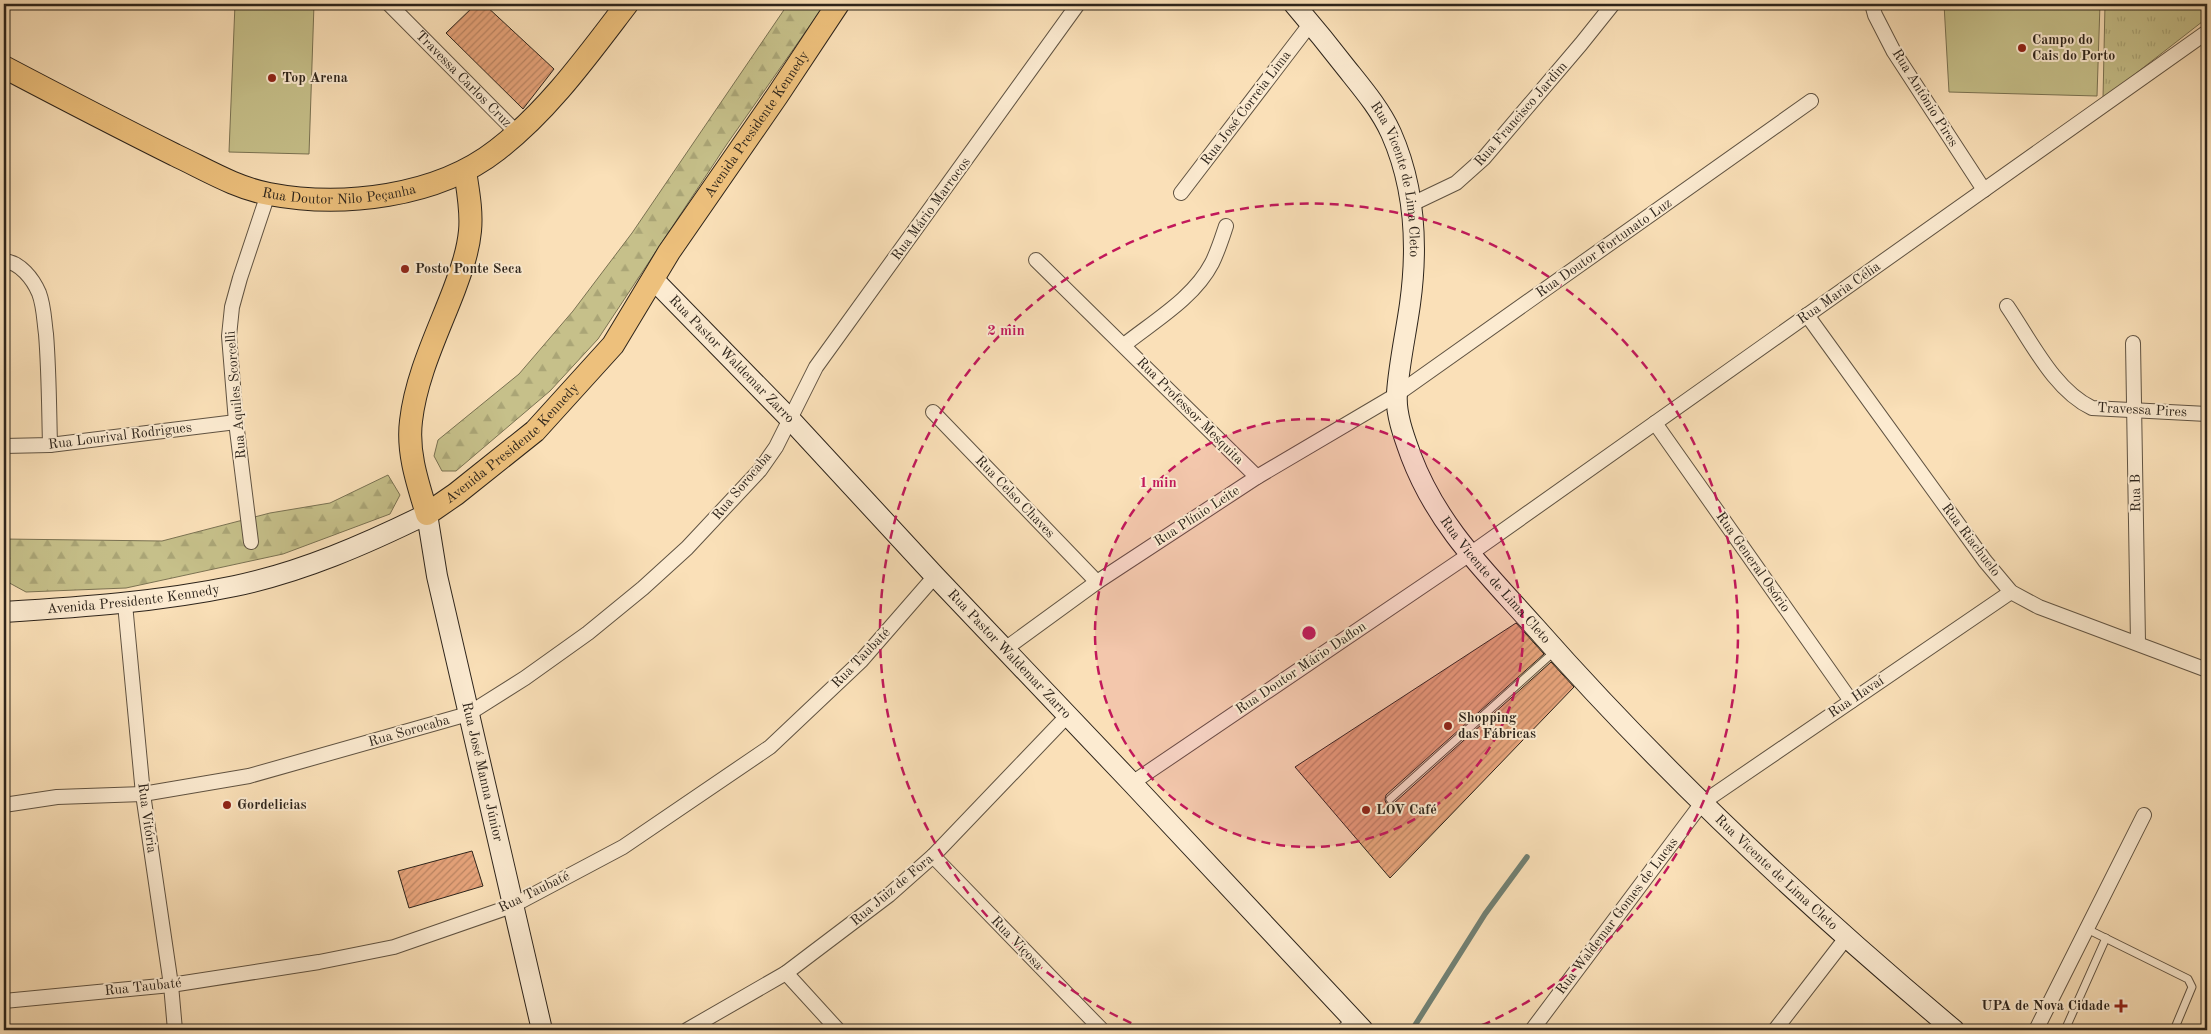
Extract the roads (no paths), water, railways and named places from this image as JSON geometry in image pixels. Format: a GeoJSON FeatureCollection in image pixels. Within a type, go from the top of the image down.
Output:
{"type":"FeatureCollection","features":[{"type":"Feature","properties":{"kind":"main road","name":"Rua Doutor Nilo Peçanha"},"geometry":{"type":"LineString","coordinates":[[4,67],[97,116],[229,181],[268,194],[321,199],[378,197],[426,186],[465,171],[517,134],[553,95],[627,4]]}},
{"type":"Feature","properties":{"kind":"main road","name":"Avenida Presidente Kennedy"},"geometry":{"type":"LineString","coordinates":[[4,612],[125,604],[234,586],[277,575],[372,540],[427,514],[456,494],[534,431],[613,345],[654,280],[669,252],[838,4]]}},
{"type":"Feature","properties":{"kind":"main road","name":"Rua Vicente de Lima Cleto"},"geometry":{"type":"LineString","coordinates":[[1294,4],[1374,103],[1390,131],[1404,168],[1412,204],[1414,235],[1412,290],[1396,396],[1402,428],[1424,488],[1444,523],[1555,650],[1702,803],[1846,938],[1954,1030]]}},
{"type":"Feature","properties":{"kind":"main road"},"geometry":{"type":"LineString","coordinates":[[427,514],[415,475],[410,448],[411,421],[417,389],[465,259],[470,233],[471,209],[465,171]]}},
{"type":"Feature","properties":{"kind":"main road","name":"Rua Pastor Waldemar Zarro"},"geometry":{"type":"LineString","coordinates":[[654,280],[789,418],[935,576],[1132,783],[1354,1027]]}},
{"type":"Feature","properties":{"kind":"main road","name":"Rua José Manna Júnior"},"geometry":{"type":"LineString","coordinates":[[427,514],[437,576],[542,1030]]}},
{"type":"Feature","properties":{"kind":"street","name":"Travessa Carlos Cruz"},"geometry":{"type":"LineString","coordinates":[[389,4],[517,134]]}},
{"type":"Feature","properties":{"kind":"street","name":"Rua Mário Marrocos"},"geometry":{"type":"LineString","coordinates":[[789,418],[816,367],[1078,4]]}},
{"type":"Feature","properties":{"kind":"street","name":"Rua Francisco Jardim"},"geometry":{"type":"LineString","coordinates":[[1412,204],[1456,183],[1484,158],[1613,4]]}},
{"type":"Feature","properties":{"kind":"street","name":"Rua Antônio Pires"},"geometry":{"type":"LineString","coordinates":[[1872,4],[1875,15],[1894,52],[1984,190]]}},
{"type":"Feature","properties":{"kind":"street","name":"Rua José Correia Lima"},"geometry":{"type":"LineString","coordinates":[[1181,193],[1311,23]]}},
{"type":"Feature","properties":{"kind":"street","name":"Rua Maria Célia"},"geometry":{"type":"LineString","coordinates":[[1470,554],[2207,32]]}},
{"type":"Feature","properties":{"kind":"street","name":"Rua Doutor Fortunato Luz"},"geometry":{"type":"LineString","coordinates":[[1396,396],[1811,101]]}},
{"type":"Feature","properties":{"kind":"street","name":"Rua Aquiles Scorcelli"},"geometry":{"type":"LineString","coordinates":[[251,542],[236,422],[229,336],[232,307],[268,194]]}},
{"type":"Feature","properties":{"kind":"street","name":"Rua Professor Mesquita"},"geometry":{"type":"LineString","coordinates":[[1124,345],[1186,295],[1202,277],[1213,262],[1226,226]]}},
{"type":"Feature","properties":{"kind":"street","name":"Rua Professor Mesquita"},"geometry":{"type":"LineString","coordinates":[[1036,260],[1257,477]]}},
{"type":"Feature","properties":{"kind":"street"},"geometry":{"type":"LineString","coordinates":[[4,261],[19,267],[31,277],[39,293],[43,308],[47,349],[50,445]]}},
{"type":"Feature","properties":{"kind":"street","name":"Travessa Pires"},"geometry":{"type":"LineString","coordinates":[[2007,306],[2056,379],[2071,395],[2092,408],[2207,414]]}},
{"type":"Feature","properties":{"kind":"street","name":"Rua Riachuelo"},"geometry":{"type":"LineString","coordinates":[[1807,315],[1985,561],[2011,592],[2039,607],[2138,642],[2207,670]]}},
{"type":"Feature","properties":{"kind":"street","name":"Rua B"},"geometry":{"type":"LineString","coordinates":[[2133,343],[2138,642]]}},
{"type":"Feature","properties":{"kind":"street","name":"Rua Plínio Leite"},"geometry":{"type":"LineString","coordinates":[[1005,649],[1097,582],[1257,477],[1396,396]]}},
{"type":"Feature","properties":{"kind":"street","name":"Rua Celso Chaves"},"geometry":{"type":"LineString","coordinates":[[933,412],[1097,582]]}},
{"type":"Feature","properties":{"kind":"street","name":"Rua Sorocaba"},"geometry":{"type":"LineString","coordinates":[[4,805],[58,798],[144,794],[249,776],[468,714],[525,678],[588,633],[643,588],[699,535],[760,470],[776,447],[789,418]]}},
{"type":"Feature","properties":{"kind":"street","name":"Rua Lourival Rodrigues"},"geometry":{"type":"LineString","coordinates":[[4,446],[50,445],[236,422]]}},
{"type":"Feature","properties":{"kind":"street","name":"Rua General Osório"},"geometry":{"type":"LineString","coordinates":[[1655,423],[1851,701]]}},
{"type":"Feature","properties":{"kind":"street","name":"Rua Doutor Mário Daflon"},"geometry":{"type":"LineString","coordinates":[[1132,783],[1470,554]]}},
{"type":"Feature","properties":{"kind":"street","name":"Rua Taubaté"},"geometry":{"type":"LineString","coordinates":[[4,1001],[171,985],[319,962],[394,947],[512,906],[623,847],[770,747],[861,661],[935,576]]}},
{"type":"Feature","properties":{"kind":"street","name":"Rua Havaí"},"geometry":{"type":"LineString","coordinates":[[1702,803],[2011,592]]}},
{"type":"Feature","properties":{"kind":"street","name":"Rua Vitória"},"geometry":{"type":"LineString","coordinates":[[125,604],[144,794],[171,985],[174,1030]]}},
{"type":"Feature","properties":{"kind":"street","name":"Rua Juiz de Fora"},"geometry":{"type":"LineString","coordinates":[[687,1030],[786,973],[889,895],[933,856],[1068,715]]}},
{"type":"Feature","properties":{"kind":"street","name":"Rua Waldemar Gomes de Lucas"},"geometry":{"type":"LineString","coordinates":[[1532,1030],[1702,803]]}},
{"type":"Feature","properties":{"kind":"street"},"geometry":{"type":"LineString","coordinates":[[2036,1030],[2144,815]]}},
{"type":"Feature","properties":{"kind":"street","name":"Rua Viçosa"},"geometry":{"type":"LineString","coordinates":[[933,856],[1102,1030]]}},
{"type":"Feature","properties":{"kind":"street"},"geometry":{"type":"LineString","coordinates":[[1775,1030],[1846,938]]}},
{"type":"Feature","properties":{"kind":"street"},"geometry":{"type":"LineString","coordinates":[[786,973],[838,1030]]}},
{"type":"Feature","properties":{"kind":"lane"},"geometry":{"type":"LineString","coordinates":[[1390,800],[1555,650]]}},
{"type":"Feature","properties":{"kind":"lane"},"geometry":{"type":"LineString","coordinates":[[2087,928],[2188,979],[2192,987],[2174,1030]]}},
{"type":"Feature","properties":{"kind":"lane"},"geometry":{"type":"LineString","coordinates":[[2065,1030],[2106,938]]}},
{"type":"Feature","properties":{"kind":"waterway"},"geometry":{"type":"LineString","coordinates":[[1412,1030],[1485,914],[1527,857]]}},
{"type":"Feature","properties":{"kind":"place","name":"Campo do Cais do Porto"},"geometry":{"type":"Point","coordinates":[2022,48]}},
{"type":"Feature","properties":{"kind":"place","name":"Top Arena"},"geometry":{"type":"Point","coordinates":[272,78]}},
{"type":"Feature","properties":{"kind":"place","name":"Posto Ponte Seca"},"geometry":{"type":"Point","coordinates":[405,269]}},
{"type":"Feature","properties":{"kind":"place","name":"Shopping das Fábricas"},"geometry":{"type":"Point","coordinates":[1448,726]}},
{"type":"Feature","properties":{"kind":"place","name":"Gordelicias"},"geometry":{"type":"Point","coordinates":[227,805]}},
{"type":"Feature","properties":{"kind":"place","name":"LOV Café"},"geometry":{"type":"Point","coordinates":[1366,810]}},
{"type":"Feature","properties":{"kind":"place","name":"UPA de Nova Cidade"},"geometry":{"type":"Point","coordinates":[2121,1006]}}]}
